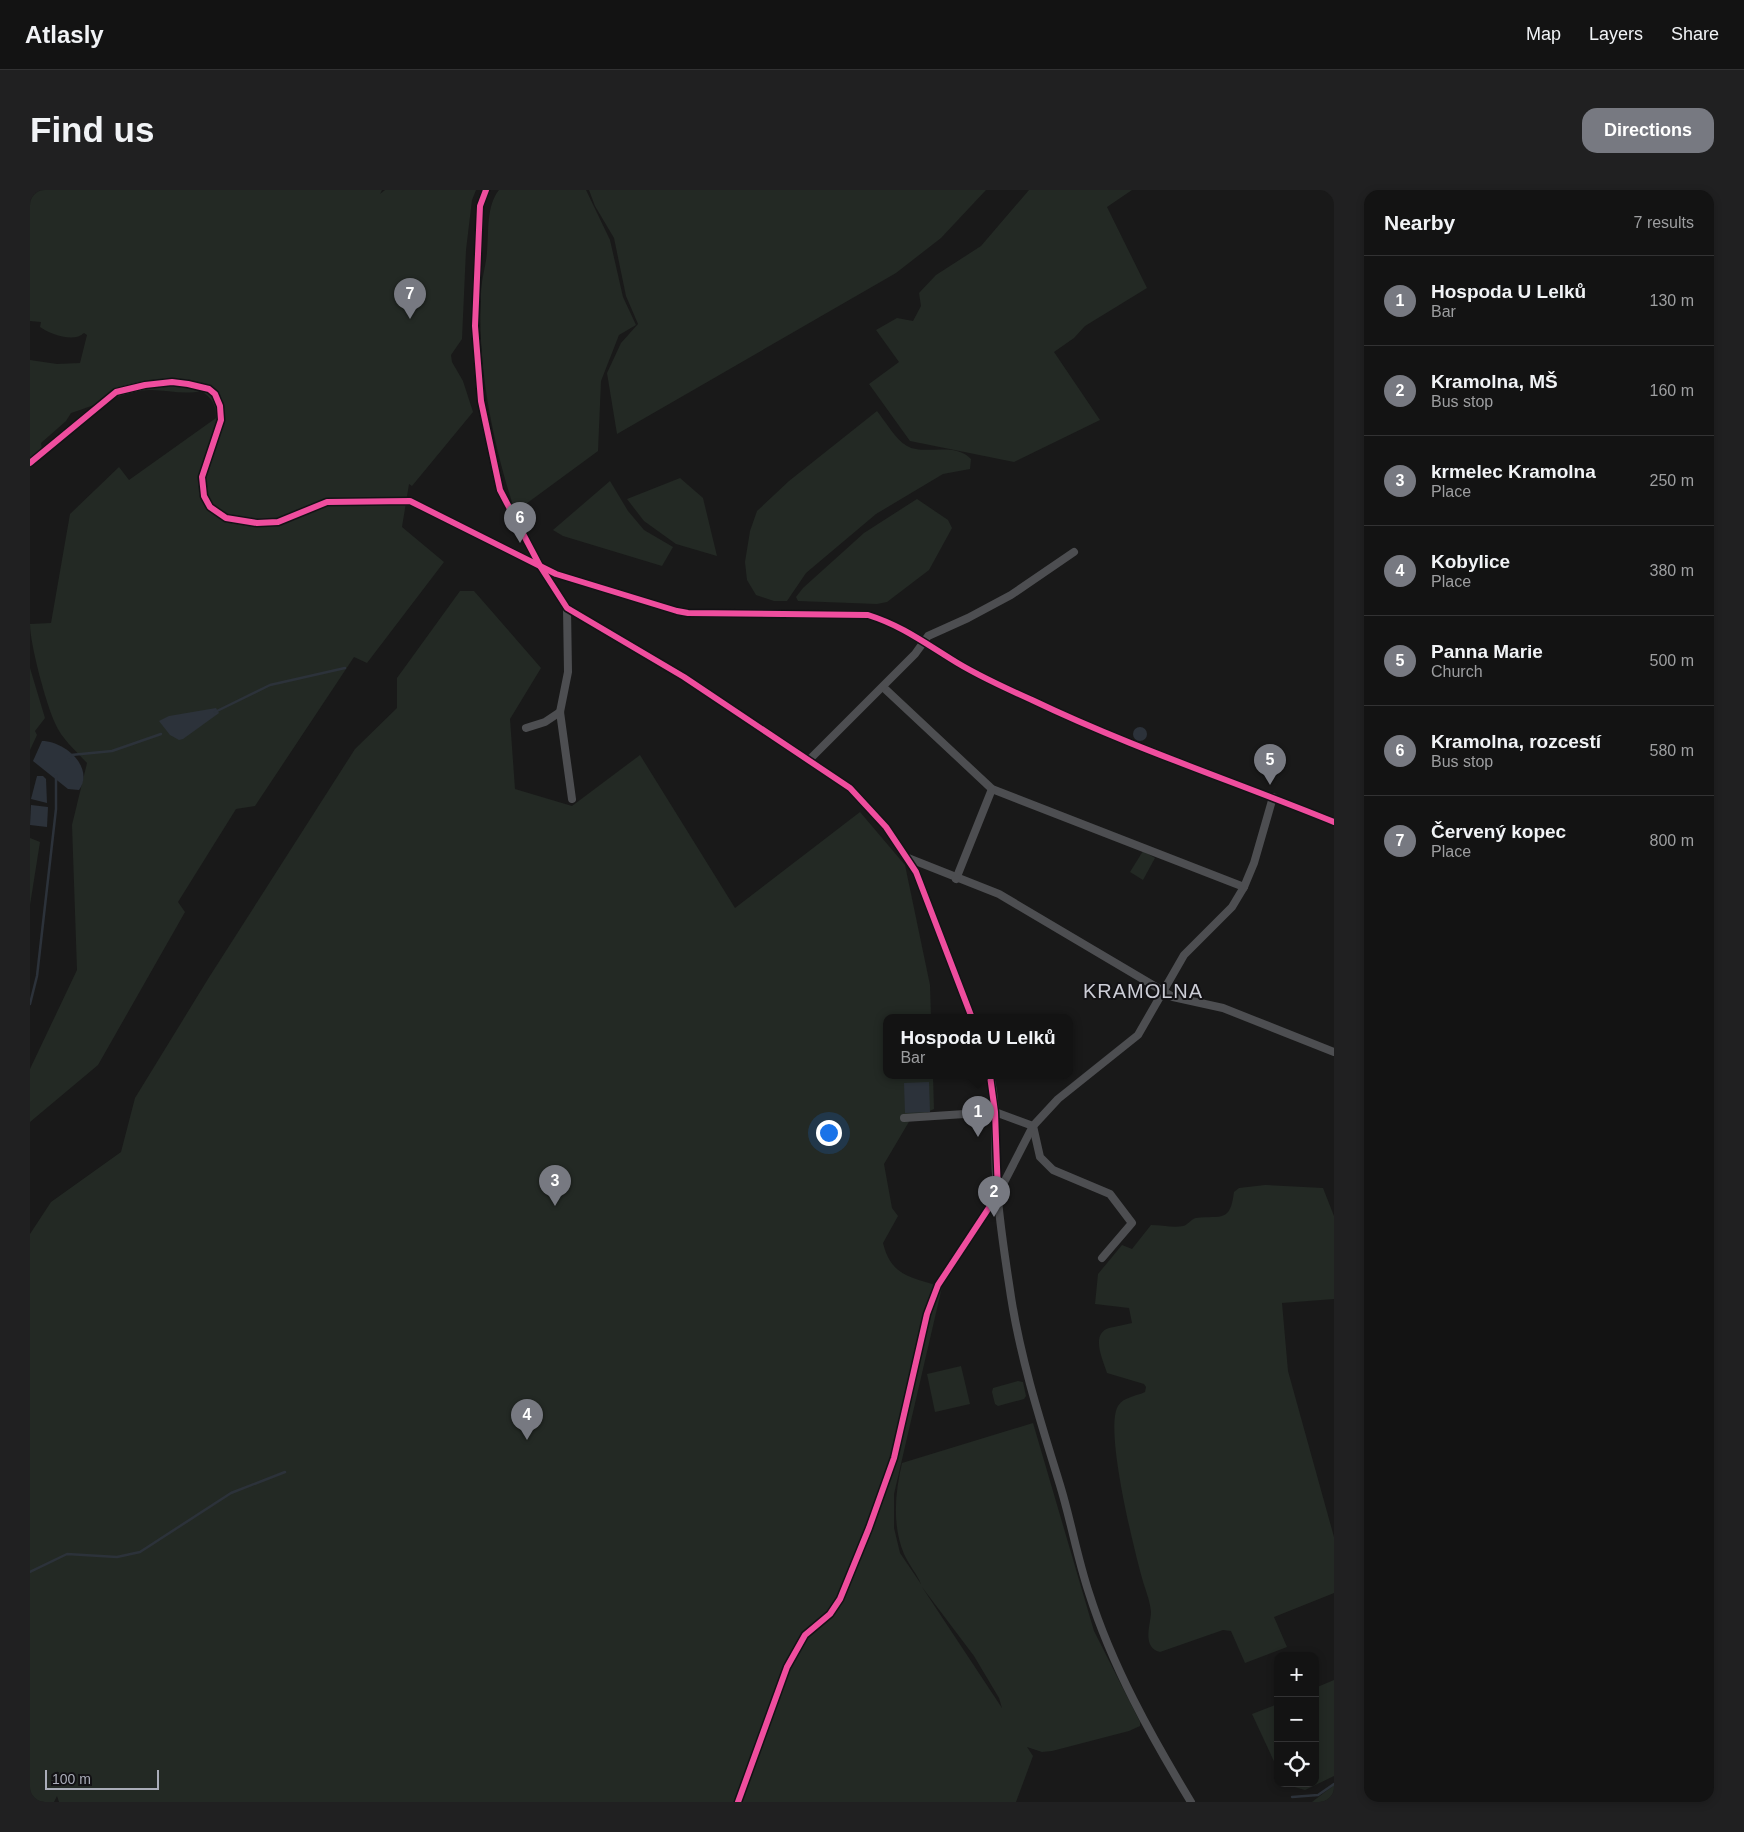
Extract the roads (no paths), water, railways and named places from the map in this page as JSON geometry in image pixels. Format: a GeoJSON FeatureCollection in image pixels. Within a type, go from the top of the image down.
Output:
{"type":"FeatureCollection","features":[{"type":"Feature","properties":{"kind":"street"},"geometry":{"type":"LineString","coordinates":[[486,190],[480,206],[475,326],[481,401],[500,490],[540,566],[567,608],[684,677],[850,788],[886,827],[916,872],[970,1014]]}},
{"type":"Feature","properties":{"kind":"street"},"geometry":{"type":"LineString","coordinates":[[30,462],[116,392],[145,385],[172,382],[209,389],[215,394],[220,406],[221,420],[202,478],[204,496],[210,507],[226,518],[257,523],[278,522],[328,502],[410,501],[540,566],[575,580],[688,613],[868,615],[892,622],[969,670],[1082,724],[1193,769],[1273,797],[1334,822]]}},
{"type":"Feature","properties":{"kind":"street"},"geometry":{"type":"LineString","coordinates":[[809,760],[883,687],[925,642],[928,636],[968,618],[1011,595],[1074,552]]}},
{"type":"Feature","properties":{"kind":"street"},"geometry":{"type":"LineString","coordinates":[[567,608],[568,672],[560,712],[572,800]]}},
{"type":"Feature","properties":{"kind":"street"},"geometry":{"type":"LineString","coordinates":[[883,687],[992,789],[1244,887]]}},
{"type":"Feature","properties":{"kind":"street"},"geometry":{"type":"LineString","coordinates":[[526,728],[545,722],[560,712]]}},
{"type":"Feature","properties":{"kind":"street"},"geometry":{"type":"LineString","coordinates":[[956,879],[992,789]]}},
{"type":"Feature","properties":{"kind":"street"},"geometry":{"type":"LineString","coordinates":[[998,1194],[1033,1126],[1058,1099],[1138,1035],[1164,993],[1172,974],[1184,955],[1232,907],[1244,887],[1254,863],[1273,797]]}},
{"type":"Feature","properties":{"kind":"street"},"geometry":{"type":"LineString","coordinates":[[908,858],[956,879],[999,894],[1152,983],[1164,993],[1173,997],[1223,1008],[1334,1052]]}},
{"type":"Feature","properties":{"kind":"street"},"geometry":{"type":"LineString","coordinates":[[990,1079],[995,1112],[998,1194],[1019,1343],[1088,1592],[1104,1634],[1135,1702],[1162,1755],[1191,1802]]}},
{"type":"Feature","properties":{"kind":"street"},"geometry":{"type":"LineString","coordinates":[[904,1118],[995,1112],[1033,1126]]}},
{"type":"Feature","properties":{"kind":"street"},"geometry":{"type":"LineString","coordinates":[[1033,1126],[1040,1157],[1053,1170],[1110,1194],[1132,1223],[1102,1258]]}},
{"type":"Feature","properties":{"kind":"waterway"},"geometry":{"type":"LineString","coordinates":[[215,712],[270,685],[345,668]]}},
{"type":"Feature","properties":{"kind":"waterway"},"geometry":{"type":"LineString","coordinates":[[69,757],[71,755],[112,751],[161,734]]}},
{"type":"Feature","properties":{"kind":"waterway"},"geometry":{"type":"LineString","coordinates":[[30,1004],[37,976],[56,809],[56,775]]}},
{"type":"Feature","properties":{"kind":"waterway"},"geometry":{"type":"LineString","coordinates":[[30,1572],[67,1554],[117,1557],[140,1552],[231,1493],[285,1472]]}},
{"type":"Feature","properties":{"kind":"waterway"},"geometry":{"type":"LineString","coordinates":[[1292,1797],[1318,1795],[1334,1784]]}},
{"type":"Feature","properties":{"kind":"place","name":"Červený kopec"},"geometry":{"type":"Point","coordinates":[410,319]}},
{"type":"Feature","properties":{"kind":"place","name":"Kramolna, rozcestí"},"geometry":{"type":"Point","coordinates":[520,543]}},
{"type":"Feature","properties":{"kind":"place","name":"Panna Marie"},"geometry":{"type":"Point","coordinates":[1270,785]}},
{"type":"Feature","properties":{"kind":"place","name":"Hospoda U Lelků"},"geometry":{"type":"Point","coordinates":[978,1137]}},
{"type":"Feature","properties":{"kind":"place","name":"krmelec Kramolna"},"geometry":{"type":"Point","coordinates":[555,1206]}},
{"type":"Feature","properties":{"kind":"place","name":"Kramolna, MŠ"},"geometry":{"type":"Point","coordinates":[994,1217]}},
{"type":"Feature","properties":{"kind":"place","name":"Kobylice"},"geometry":{"type":"Point","coordinates":[527,1440]}},
{"type":"Feature","properties":{"kind":"district","name":"KRAMOLNA"},"geometry":{"type":"Point","coordinates":[1143,991]}}]}
